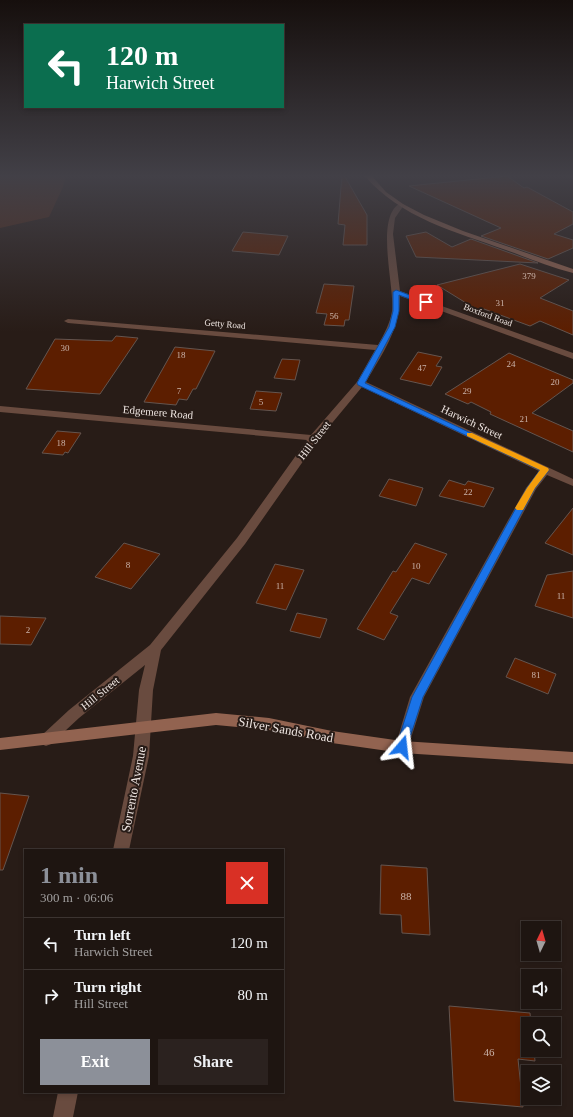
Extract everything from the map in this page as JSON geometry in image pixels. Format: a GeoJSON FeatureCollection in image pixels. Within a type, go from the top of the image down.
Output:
{"type":"FeatureCollection","features":[{"type":"Feature","properties":{"kind":"main road"},"geometry":{"type":"LineString","coordinates":[[450,227],[573,271]]}},
{"type":"Feature","properties":{"kind":"main road","name":"Silver Sands Road"},"geometry":{"type":"LineString","coordinates":[[0,744],[46,740],[216,719],[242,721],[332,738],[402,747],[572,761]]}},
{"type":"Feature","properties":{"kind":"street","name":"Hill Street"},"geometry":{"type":"LineString","coordinates":[[46,740],[74,714],[155,649],[241,541],[314,438],[361,383],[392,327],[396,311],[396,292],[390,234],[391,227]]}},
{"type":"Feature","properties":{"kind":"street","name":"Boxford Road"},"geometry":{"type":"LineString","coordinates":[[396,292],[573,356]]}},
{"type":"Feature","properties":{"kind":"street","name":"Getty Road"},"geometry":{"type":"LineString","coordinates":[[68,321],[381,348]]}},
{"type":"Feature","properties":{"kind":"street","name":"Harwich Street"},"geometry":{"type":"LineString","coordinates":[[361,383],[573,483]]}},
{"type":"Feature","properties":{"kind":"street","name":"Edgemere Road"},"geometry":{"type":"LineString","coordinates":[[0,409],[314,438]]}},
{"type":"Feature","properties":{"kind":"street"},"geometry":{"type":"LineString","coordinates":[[402,747],[418,697],[531,488],[545,470]]}},
{"type":"Feature","properties":{"kind":"street","name":"Hill Street"},"geometry":{"type":"LineString","coordinates":[[143,728],[146,690],[155,649]]}},
{"type":"Feature","properties":{"kind":"street","name":"Sorrento Avenue"},"geometry":{"type":"LineString","coordinates":[[121,849],[141,756],[143,728]]}},
{"type":"Feature","properties":{"kind":"street"},"geometry":{"type":"LineString","coordinates":[[62,1117],[68,1093]]}},
{"type":"Feature","properties":{"kind":"building"},"geometry":{"type":"Polygon","coordinates":[[[345,227],[367,227],[367,245],[343,245],[345,227]]]}},
{"type":"Feature","properties":{"kind":"building"},"geometry":{"type":"Polygon","coordinates":[[[499,227],[567,227],[554,234],[573,240],[573,248],[548,259],[481,236],[501,228],[499,227]]]}},
{"type":"Feature","properties":{"kind":"building"},"geometry":{"type":"Polygon","coordinates":[[[243,232],[288,236],[279,255],[232,251],[243,232]]]}},
{"type":"Feature","properties":{"kind":"building"},"geometry":{"type":"Polygon","coordinates":[[[426,232],[452,247],[471,239],[538,263],[416,257],[406,236],[426,232]]]}},
{"type":"Feature","properties":{"kind":"building"},"geometry":{"type":"Polygon","coordinates":[[[520,264],[569,280],[540,298],[573,311],[573,335],[540,321],[530,326],[484,309],[479,311],[437,285],[520,264]]]}},
{"type":"Feature","properties":{"kind":"building"},"geometry":{"type":"Polygon","coordinates":[[[324,284],[354,286],[349,320],[345,320],[344,326],[324,325],[327,314],[316,313],[324,284]]]}},
{"type":"Feature","properties":{"kind":"building"},"geometry":{"type":"Polygon","coordinates":[[[116,336],[138,338],[100,394],[26,389],[55,339],[112,341],[116,336]]]}},
{"type":"Feature","properties":{"kind":"building"},"geometry":{"type":"Polygon","coordinates":[[[175,347],[215,351],[196,389],[193,389],[187,400],[179,399],[176,405],[144,402],[175,347]]]}},
{"type":"Feature","properties":{"kind":"building"},"geometry":{"type":"Polygon","coordinates":[[[418,352],[442,357],[436,366],[442,367],[431,386],[400,379],[418,352]]]}},
{"type":"Feature","properties":{"kind":"building"},"geometry":{"type":"Polygon","coordinates":[[[509,353],[573,380],[573,383],[532,413],[573,431],[573,452],[490,414],[491,412],[471,402],[468,404],[445,394],[509,353]]]}},
{"type":"Feature","properties":{"kind":"building"},"geometry":{"type":"Polygon","coordinates":[[[282,359],[300,360],[295,380],[274,378],[282,359]]]}},
{"type":"Feature","properties":{"kind":"building"},"geometry":{"type":"Polygon","coordinates":[[[256,391],[282,393],[276,411],[250,409],[256,391]]]}},
{"type":"Feature","properties":{"kind":"building"},"geometry":{"type":"Polygon","coordinates":[[[57,431],[81,433],[68,453],[65,452],[63,455],[42,453],[57,431]]]}},
{"type":"Feature","properties":{"kind":"building"},"geometry":{"type":"Polygon","coordinates":[[[389,479],[423,488],[416,506],[379,496],[389,479]]]}},
{"type":"Feature","properties":{"kind":"building"},"geometry":{"type":"Polygon","coordinates":[[[449,480],[465,485],[468,481],[494,488],[484,507],[439,496],[449,480]]]}},
{"type":"Feature","properties":{"kind":"building"},"geometry":{"type":"Polygon","coordinates":[[[573,508],[573,555],[545,543],[573,508]]]}},
{"type":"Feature","properties":{"kind":"building"},"geometry":{"type":"Polygon","coordinates":[[[124,543],[160,554],[131,589],[95,577],[124,543]]]}},
{"type":"Feature","properties":{"kind":"building"},"geometry":{"type":"Polygon","coordinates":[[[415,543],[447,554],[429,584],[412,578],[390,613],[398,616],[384,640],[357,629],[393,571],[396,572],[415,543]]]}},
{"type":"Feature","properties":{"kind":"building"},"geometry":{"type":"Polygon","coordinates":[[[275,564],[304,570],[286,610],[256,603],[275,564]]]}},
{"type":"Feature","properties":{"kind":"building"},"geometry":{"type":"Polygon","coordinates":[[[573,571],[573,618],[535,606],[547,575],[573,571]]]}},
{"type":"Feature","properties":{"kind":"building"},"geometry":{"type":"Polygon","coordinates":[[[297,613],[327,619],[320,638],[290,631],[297,613]]]}},
{"type":"Feature","properties":{"kind":"building"},"geometry":{"type":"Polygon","coordinates":[[[0,616],[46,618],[31,645],[0,644],[0,616]]]}},
{"type":"Feature","properties":{"kind":"building"},"geometry":{"type":"Polygon","coordinates":[[[515,658],[556,674],[548,694],[506,677],[515,658]]]}},
{"type":"Feature","properties":{"kind":"building"},"geometry":{"type":"Polygon","coordinates":[[[0,793],[29,796],[3,870],[0,870],[0,793]]]}},
{"type":"Feature","properties":{"kind":"building"},"geometry":{"type":"Polygon","coordinates":[[[381,865],[427,868],[430,935],[402,933],[401,915],[380,914],[381,865]]]}},
{"type":"Feature","properties":{"kind":"building"},"geometry":{"type":"Polygon","coordinates":[[[449,1006],[530,1013],[530,1017],[521,1017],[521,1057],[535,1057],[535,1061],[518,1059],[521,1105],[523,1105],[523,1107],[454,1101],[449,1006]]]}},
{"type":"Feature","properties":{"kind":"slow traffic"},"geometry":{"type":"LineString","coordinates":[[470,434],[545,470],[531,488],[520,508]]}},
{"type":"Feature","properties":{"kind":"route"},"geometry":{"type":"LineString","coordinates":[[402,747],[418,697],[531,488],[545,470],[361,383],[392,327],[396,311],[396,292],[426,302]]}}]}
